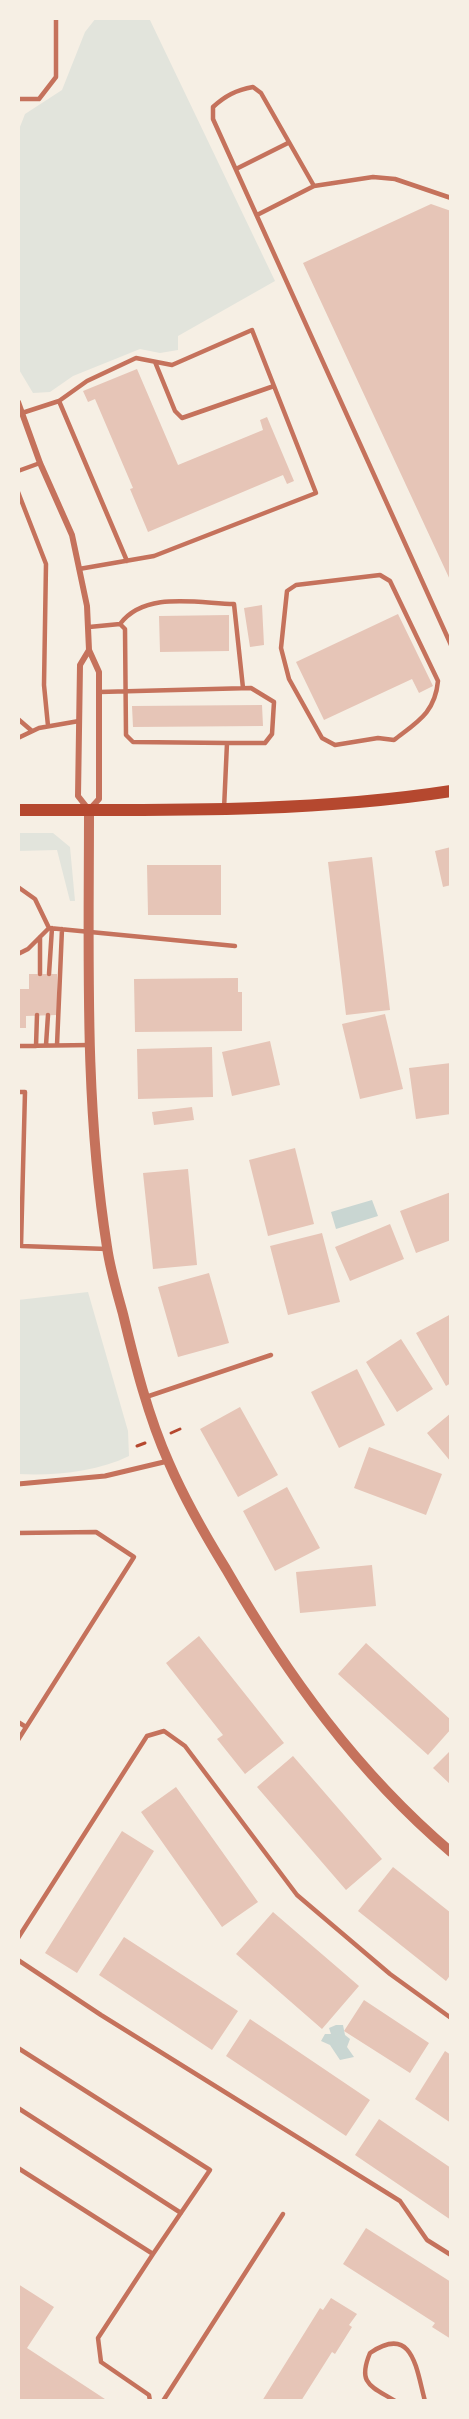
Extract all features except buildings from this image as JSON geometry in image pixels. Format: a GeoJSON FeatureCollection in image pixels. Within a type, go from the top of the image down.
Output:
{"type":"FeatureCollection","features":[{"type":"Feature","properties":{"kind":"main road"},"geometry":{"type":"LineString","coordinates":[[18,810],[224,809],[396,799],[451,791]]}},
{"type":"Feature","properties":{"kind":"street"},"geometry":{"type":"LineString","coordinates":[[18,402],[40,463],[72,535],[89,627],[89,650],[99,672],[99,798],[88,810]]}},
{"type":"Feature","properties":{"kind":"street"},"geometry":{"type":"LineString","coordinates":[[89,650],[80,665],[78,796],[88,810],[88,933],[93,1136],[107,1249],[146,1397],[168,1461],[202,1529],[289,1671],[336,1733],[407,1814],[451,1852]]}},
{"type":"Feature","properties":{"kind":"street"},"geometry":{"type":"LineString","coordinates":[[18,1484],[105,1476],[168,1461]]}},
{"type":"Feature","properties":{"kind":"lane"},"geometry":{"type":"LineString","coordinates":[[18,99],[39,99],[56,78],[56,18]]}},
{"type":"Feature","properties":{"kind":"lane"},"geometry":{"type":"LineString","coordinates":[[314,186],[288,143],[271,108],[253,87],[225,96],[213,107],[213,119],[451,645]]}},
{"type":"Feature","properties":{"kind":"lane"},"geometry":{"type":"LineString","coordinates":[[236,169],[288,143]]}},
{"type":"Feature","properties":{"kind":"lane"},"geometry":{"type":"LineString","coordinates":[[257,215],[314,186],[373,177],[395,179],[451,198]]}},
{"type":"Feature","properties":{"kind":"lane"},"geometry":{"type":"LineString","coordinates":[[22,413],[59,401],[87,381],[136,358],[172,365],[252,330],[316,493],[154,556],[79,569]]}},
{"type":"Feature","properties":{"kind":"lane"},"geometry":{"type":"LineString","coordinates":[[156,362],[175,411],[183,418],[274,386]]}},
{"type":"Feature","properties":{"kind":"lane"},"geometry":{"type":"LineString","coordinates":[[59,401],[127,561]]}},
{"type":"Feature","properties":{"kind":"lane"},"geometry":{"type":"LineString","coordinates":[[18,471],[40,463]]}},
{"type":"Feature","properties":{"kind":"lane"},"geometry":{"type":"LineString","coordinates":[[18,492],[46,564],[44,684],[48,726]]}},
{"type":"Feature","properties":{"kind":"lane"},"geometry":{"type":"LineString","coordinates":[[380,575],[390,581],[438,681],[436,696],[428,713],[394,740],[378,738],[335,746],[322,738],[289,679],[281,648],[287,591],[296,585],[380,575]]}},
{"type":"Feature","properties":{"kind":"lane"},"geometry":{"type":"LineString","coordinates":[[89,627],[120,624],[129,612],[148,602],[234,604],[243,688]]}},
{"type":"Feature","properties":{"kind":"lane"},"geometry":{"type":"LineString","coordinates":[[99,692],[125,691],[251,688],[274,702],[272,734],[265,743],[134,742],[126,735],[125,691],[125,629],[120,624]]}},
{"type":"Feature","properties":{"kind":"lane"},"geometry":{"type":"LineString","coordinates":[[18,719],[32,731]]}},
{"type":"Feature","properties":{"kind":"lane"},"geometry":{"type":"LineString","coordinates":[[18,738],[48,726],[79,721]]}},
{"type":"Feature","properties":{"kind":"lane"},"geometry":{"type":"LineString","coordinates":[[224,809],[227,742]]}},
{"type":"Feature","properties":{"kind":"lane"},"geometry":{"type":"LineString","coordinates":[[18,887],[35,899],[51,928],[49,974]]}},
{"type":"Feature","properties":{"kind":"lane"},"geometry":{"type":"LineString","coordinates":[[18,954],[51,928],[235,946]]}},
{"type":"Feature","properties":{"kind":"lane"},"geometry":{"type":"LineString","coordinates":[[57,1045],[62,929]]}},
{"type":"Feature","properties":{"kind":"lane"},"geometry":{"type":"LineString","coordinates":[[40,937],[40,974]]}},
{"type":"Feature","properties":{"kind":"lane"},"geometry":{"type":"LineString","coordinates":[[36,1046],[37,1015]]}},
{"type":"Feature","properties":{"kind":"lane"},"geometry":{"type":"LineString","coordinates":[[46,1045],[48,1015]]}},
{"type":"Feature","properties":{"kind":"lane"},"geometry":{"type":"LineString","coordinates":[[18,1046],[91,1045]]}},
{"type":"Feature","properties":{"kind":"lane"},"geometry":{"type":"LineString","coordinates":[[18,1092],[26,1092],[19,1246],[107,1249]]}},
{"type":"Feature","properties":{"kind":"lane"},"geometry":{"type":"LineString","coordinates":[[146,1397],[271,1354]]}},
{"type":"Feature","properties":{"kind":"lane"},"geometry":{"type":"LineString","coordinates":[[18,1533],[96,1532],[134,1557],[18,1740]]}},
{"type":"Feature","properties":{"kind":"lane"},"geometry":{"type":"LineString","coordinates":[[18,1722],[26,1727]]}},
{"type":"Feature","properties":{"kind":"lane"},"geometry":{"type":"LineString","coordinates":[[18,1938],[147,1737],[164,1731],[185,1746],[297,1895],[390,1974],[451,2018]]}},
{"type":"Feature","properties":{"kind":"lane"},"geometry":{"type":"LineString","coordinates":[[18,1960],[101,2015],[400,2201],[427,2240],[451,2255]]}},
{"type":"Feature","properties":{"kind":"lane"},"geometry":{"type":"LineString","coordinates":[[18,2048],[210,2170],[98,2338],[101,2362],[149,2395],[150,2401]]}},
{"type":"Feature","properties":{"kind":"lane"},"geometry":{"type":"LineString","coordinates":[[18,2108],[181,2213]]}},
{"type":"Feature","properties":{"kind":"lane"},"geometry":{"type":"LineString","coordinates":[[18,2177],[20,2170],[153,2254]]}},
{"type":"Feature","properties":{"kind":"lane"},"geometry":{"type":"LineString","coordinates":[[164,2401],[283,2214]]}},
{"type":"Feature","properties":{"kind":"lane"},"geometry":{"type":"LineString","coordinates":[[395,2401],[370,2385],[364,2377],[364,2367],[370,2353],[392,2342],[400,2343],[413,2356],[425,2401]]}},
{"type":"Feature","properties":{"kind":"shaded area"},"geometry":{"type":"Polygon","coordinates":[[[96,18],[149,18],[275,281],[178,336],[178,350],[160,353],[140,349],[73,376],[50,392],[33,393],[18,368],[18,132],[25,114],[62,90],[85,32],[96,18]]]}},
{"type":"Feature","properties":{"kind":"shaded area"},"geometry":{"type":"Polygon","coordinates":[[[18,833],[53,833],[70,847],[75,901],[70,901],[57,850],[18,851],[18,833]]]}},
{"type":"Feature","properties":{"kind":"shaded area"},"geometry":{"type":"Polygon","coordinates":[[[372,1200],[378,1216],[336,1229],[331,1212],[372,1200]]]}},
{"type":"Feature","properties":{"kind":"shaded area"},"geometry":{"type":"Polygon","coordinates":[[[88,1292],[128,1431],[129,1456],[103,1466],[75,1472],[18,1474],[18,1300],[88,1292]]]}},
{"type":"Feature","properties":{"kind":"shaded area"},"geometry":{"type":"Polygon","coordinates":[[[343,2025],[345,2035],[350,2039],[347,2047],[354,2057],[340,2060],[330,2045],[321,2041],[325,2034],[331,2034],[329,2028],[343,2025]]]}}]}
